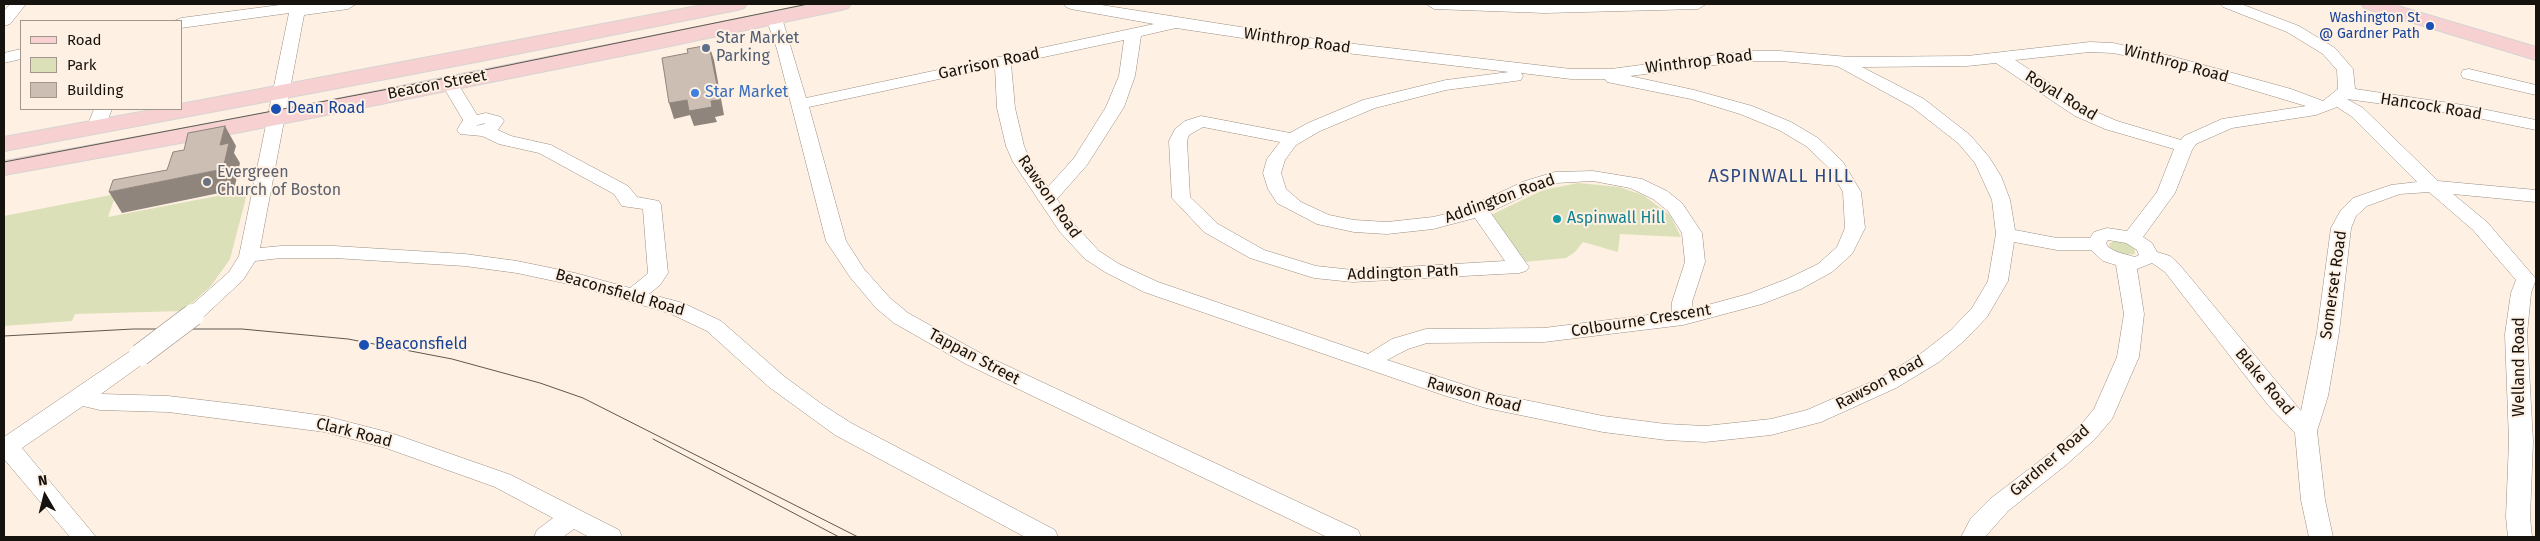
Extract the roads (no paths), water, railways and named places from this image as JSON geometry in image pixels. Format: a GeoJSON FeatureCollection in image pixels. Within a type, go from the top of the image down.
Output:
{"type":"FeatureCollection","features":[{"type":"Feature","properties":{"kind":"main road","name":"Beacon Street"},"geometry":{"type":"LineString","coordinates":[[182,107],[278,94],[735,4]]}},
{"type":"Feature","properties":{"kind":"main road","name":"Beacon Street"},"geometry":{"type":"LineString","coordinates":[[4,168],[138,145],[841,4]]}},
{"type":"Feature","properties":{"kind":"main road"},"geometry":{"type":"LineString","coordinates":[[2371,4],[2536,54]]}},
{"type":"Feature","properties":{"kind":"main road"},"geometry":{"type":"LineString","coordinates":[[705,10],[714,13],[719,18],[718,23],[706,32]]}},
{"type":"Feature","properties":{"kind":"main road","name":"Beacon Street"},"geometry":{"type":"LineString","coordinates":[[4,144],[99,118],[159,110]]}},
{"type":"Feature","properties":{"kind":"street"},"geometry":{"type":"LineString","coordinates":[[4,21],[18,4]]}},
{"type":"Feature","properties":{"kind":"street"},"geometry":{"type":"LineString","coordinates":[[182,23],[297,7],[348,4]]}},
{"type":"Feature","properties":{"kind":"street","name":"Winthrop Road"},"geometry":{"type":"LineString","coordinates":[[1071,4],[1177,23],[1338,48],[1530,70],[1593,74],[1736,56],[1772,55],[1836,61],[1944,62],[2090,47],[2133,51],[2285,93],[2335,100]]}},
{"type":"Feature","properties":{"kind":"street"},"geometry":{"type":"LineString","coordinates":[[1434,4],[1545,8],[1698,4]]}},
{"type":"Feature","properties":{"kind":"street"},"geometry":{"type":"LineString","coordinates":[[2132,238],[2166,193],[2184,146],[2194,137],[2223,125],[2305,113],[2335,100],[2348,83],[2346,72],[2340,61],[2329,51],[2288,26],[2228,4]]}},
{"type":"Feature","properties":{"kind":"street"},"geometry":{"type":"LineString","coordinates":[[84,537],[15,455],[4,448],[80,398],[194,315],[236,276],[248,256],[278,94],[297,7]]}},
{"type":"Feature","properties":{"kind":"street","name":"Tappan Street"},"geometry":{"type":"LineString","coordinates":[[774,18],[800,104],[836,241],[841,251],[868,287],[901,318],[974,359],[1349,537]]}},
{"type":"Feature","properties":{"kind":"street","name":"Garrison Road"},"geometry":{"type":"LineString","coordinates":[[800,104],[1133,34],[1177,23]]}},
{"type":"Feature","properties":{"kind":"street"},"geometry":{"type":"LineString","coordinates":[[1047,199],[1078,164],[1116,107],[1127,76],[1133,34]]}},
{"type":"Feature","properties":{"kind":"street"},"geometry":{"type":"LineString","coordinates":[[4,58],[20,54]]}},
{"type":"Feature","properties":{"kind":"street","name":"Royal Road"},"geometry":{"type":"LineString","coordinates":[[1999,57],[2081,112],[2111,125],[2184,146]]}},
{"type":"Feature","properties":{"kind":"street","name":"Rawson Road"},"geometry":{"type":"LineString","coordinates":[[1003,61],[1005,103],[1016,149],[1028,172],[1063,223],[1083,246],[1105,264],[1127,277],[1470,396],[1603,424],[1659,432],[1700,434],[1777,426],[1814,416],[1878,388],[1918,366],[1951,341],[1980,312],[1996,286],[2002,268],[2006,234],[2000,200],[1992,176],[1982,160],[1964,139],[1918,104],[1836,61]]}},
{"type":"Feature","properties":{"kind":"street","name":"Addington Road"},"geometry":{"type":"LineString","coordinates":[[1530,70],[1512,77],[1446,85],[1383,100],[1324,122],[1292,139],[1276,159],[1273,178],[1284,199],[1311,215],[1342,224],[1387,228],[1433,223],[1480,210],[1532,185],[1561,177],[1593,176],[1616,178],[1651,189],[1675,206],[1692,233],[1695,262],[1682,302],[1683,318]]}},
{"type":"Feature","properties":{"kind":"street","name":"Colbourne Crescent"},"geometry":{"type":"LineString","coordinates":[[1372,362],[1379,355],[1400,344],[1426,336],[1544,335],[1683,318],[1755,299],[1829,266],[1845,250],[1853,233],[1855,211],[1850,188],[1840,170],[1822,150],[1799,133],[1771,119],[1705,98],[1593,74]]}},
{"type":"Feature","properties":{"kind":"street"},"geometry":{"type":"LineString","coordinates":[[2469,74],[2536,90]]}},
{"type":"Feature","properties":{"kind":"street"},"geometry":{"type":"LineString","coordinates":[[449,83],[479,126],[505,140],[545,149],[620,189],[627,196],[629,202],[652,205],[658,273],[635,295]]}},
{"type":"Feature","properties":{"kind":"street","name":"Hancock Road"},"geometry":{"type":"LineString","coordinates":[[2335,100],[2463,110],[2536,126]]}},
{"type":"Feature","properties":{"kind":"street","name":"Welland Road"},"geometry":{"type":"LineString","coordinates":[[2335,100],[2357,112],[2398,154],[2480,226],[2531,277],[2521,293],[2516,334],[2521,442],[2518,517],[2520,537]]}},
{"type":"Feature","properties":{"kind":"street","name":"Addington Path"},"geometry":{"type":"LineString","coordinates":[[1292,139],[1202,121],[1188,127],[1179,137],[1178,166],[1182,199],[1203,222],[1226,238],[1257,254],[1314,272],[1353,276],[1519,267],[1480,210]]}},
{"type":"Feature","properties":{"kind":"street","name":"Somerset Road"},"geometry":{"type":"LineString","coordinates":[[2306,431],[2317,396],[2341,228],[2348,214],[2360,202],[2398,189],[2433,186],[2536,196]]}},
{"type":"Feature","properties":{"kind":"street"},"geometry":{"type":"LineString","coordinates":[[2006,234],[2053,243],[2096,244],[2110,257],[2126,262],[2142,262],[2149,256],[2145,247],[2132,238],[2107,234],[2097,239],[2096,244]]}},
{"type":"Feature","properties":{"kind":"street","name":"Beaconsfield Road"},"geometry":{"type":"LineString","coordinates":[[248,256],[281,252],[341,253],[466,260],[536,270],[635,295],[708,322],[730,339],[776,382],[815,412],[1046,537]]}},
{"type":"Feature","properties":{"kind":"street","name":"Blake Road"},"geometry":{"type":"LineString","coordinates":[[2149,256],[2163,260],[2172,268],[2276,399],[2306,431],[2313,500],[2321,537]]}},
{"type":"Feature","properties":{"kind":"street","name":"Gardner Road"},"geometry":{"type":"LineString","coordinates":[[1973,537],[1980,525],[1999,505],[2058,459],[2087,433],[2104,413],[2128,357],[2134,314],[2126,262]]}},
{"type":"Feature","properties":{"kind":"street","name":"Clark Road"},"geometry":{"type":"LineString","coordinates":[[80,398],[100,402],[168,404],[206,408],[325,424],[391,441],[503,481],[610,537]]}},
{"type":"Feature","properties":{"kind":"street"},"geometry":{"type":"LineString","coordinates":[[546,537],[573,517]]}},
{"type":"Feature","properties":{"kind":"tram line"},"geometry":{"type":"LineString","coordinates":[[4,162],[436,80],[808,4]]}},
{"type":"Feature","properties":{"kind":"tram line"},"geometry":{"type":"LineString","coordinates":[[4,336],[133,329],[242,329],[348,339],[452,359],[540,383],[583,398],[858,537]]}},
{"type":"Feature","properties":{"kind":"tram line"},"geometry":{"type":"LineString","coordinates":[[653,439],[839,537]]}},
{"type":"Feature","properties":{"kind":"place","name":"Washington St @ Gardner Path"},"geometry":{"type":"Point","coordinates":[2430,26]}},
{"type":"Feature","properties":{"kind":"place","name":"Star Market Parking"},"geometry":{"type":"Point","coordinates":[706,48]}},
{"type":"Feature","properties":{"kind":"place","name":"Star Market"},"geometry":{"type":"Point","coordinates":[695,93]}},
{"type":"Feature","properties":{"kind":"place","name":"Dean Road"},"geometry":{"type":"Point","coordinates":[276,109]}},
{"type":"Feature","properties":{"kind":"place","name":"Evergreen Church of Boston"},"geometry":{"type":"Point","coordinates":[207,182]}},
{"type":"Feature","properties":{"kind":"place","name":"Aspinwall Hill"},"geometry":{"type":"Point","coordinates":[1557,219]}},
{"type":"Feature","properties":{"kind":"place","name":"Beaconsfield"},"geometry":{"type":"Point","coordinates":[364,345]}},
{"type":"Feature","properties":{"kind":"district","name":"ASPINWALL HILL"},"geometry":{"type":"Point","coordinates":[1781,177]}}]}
